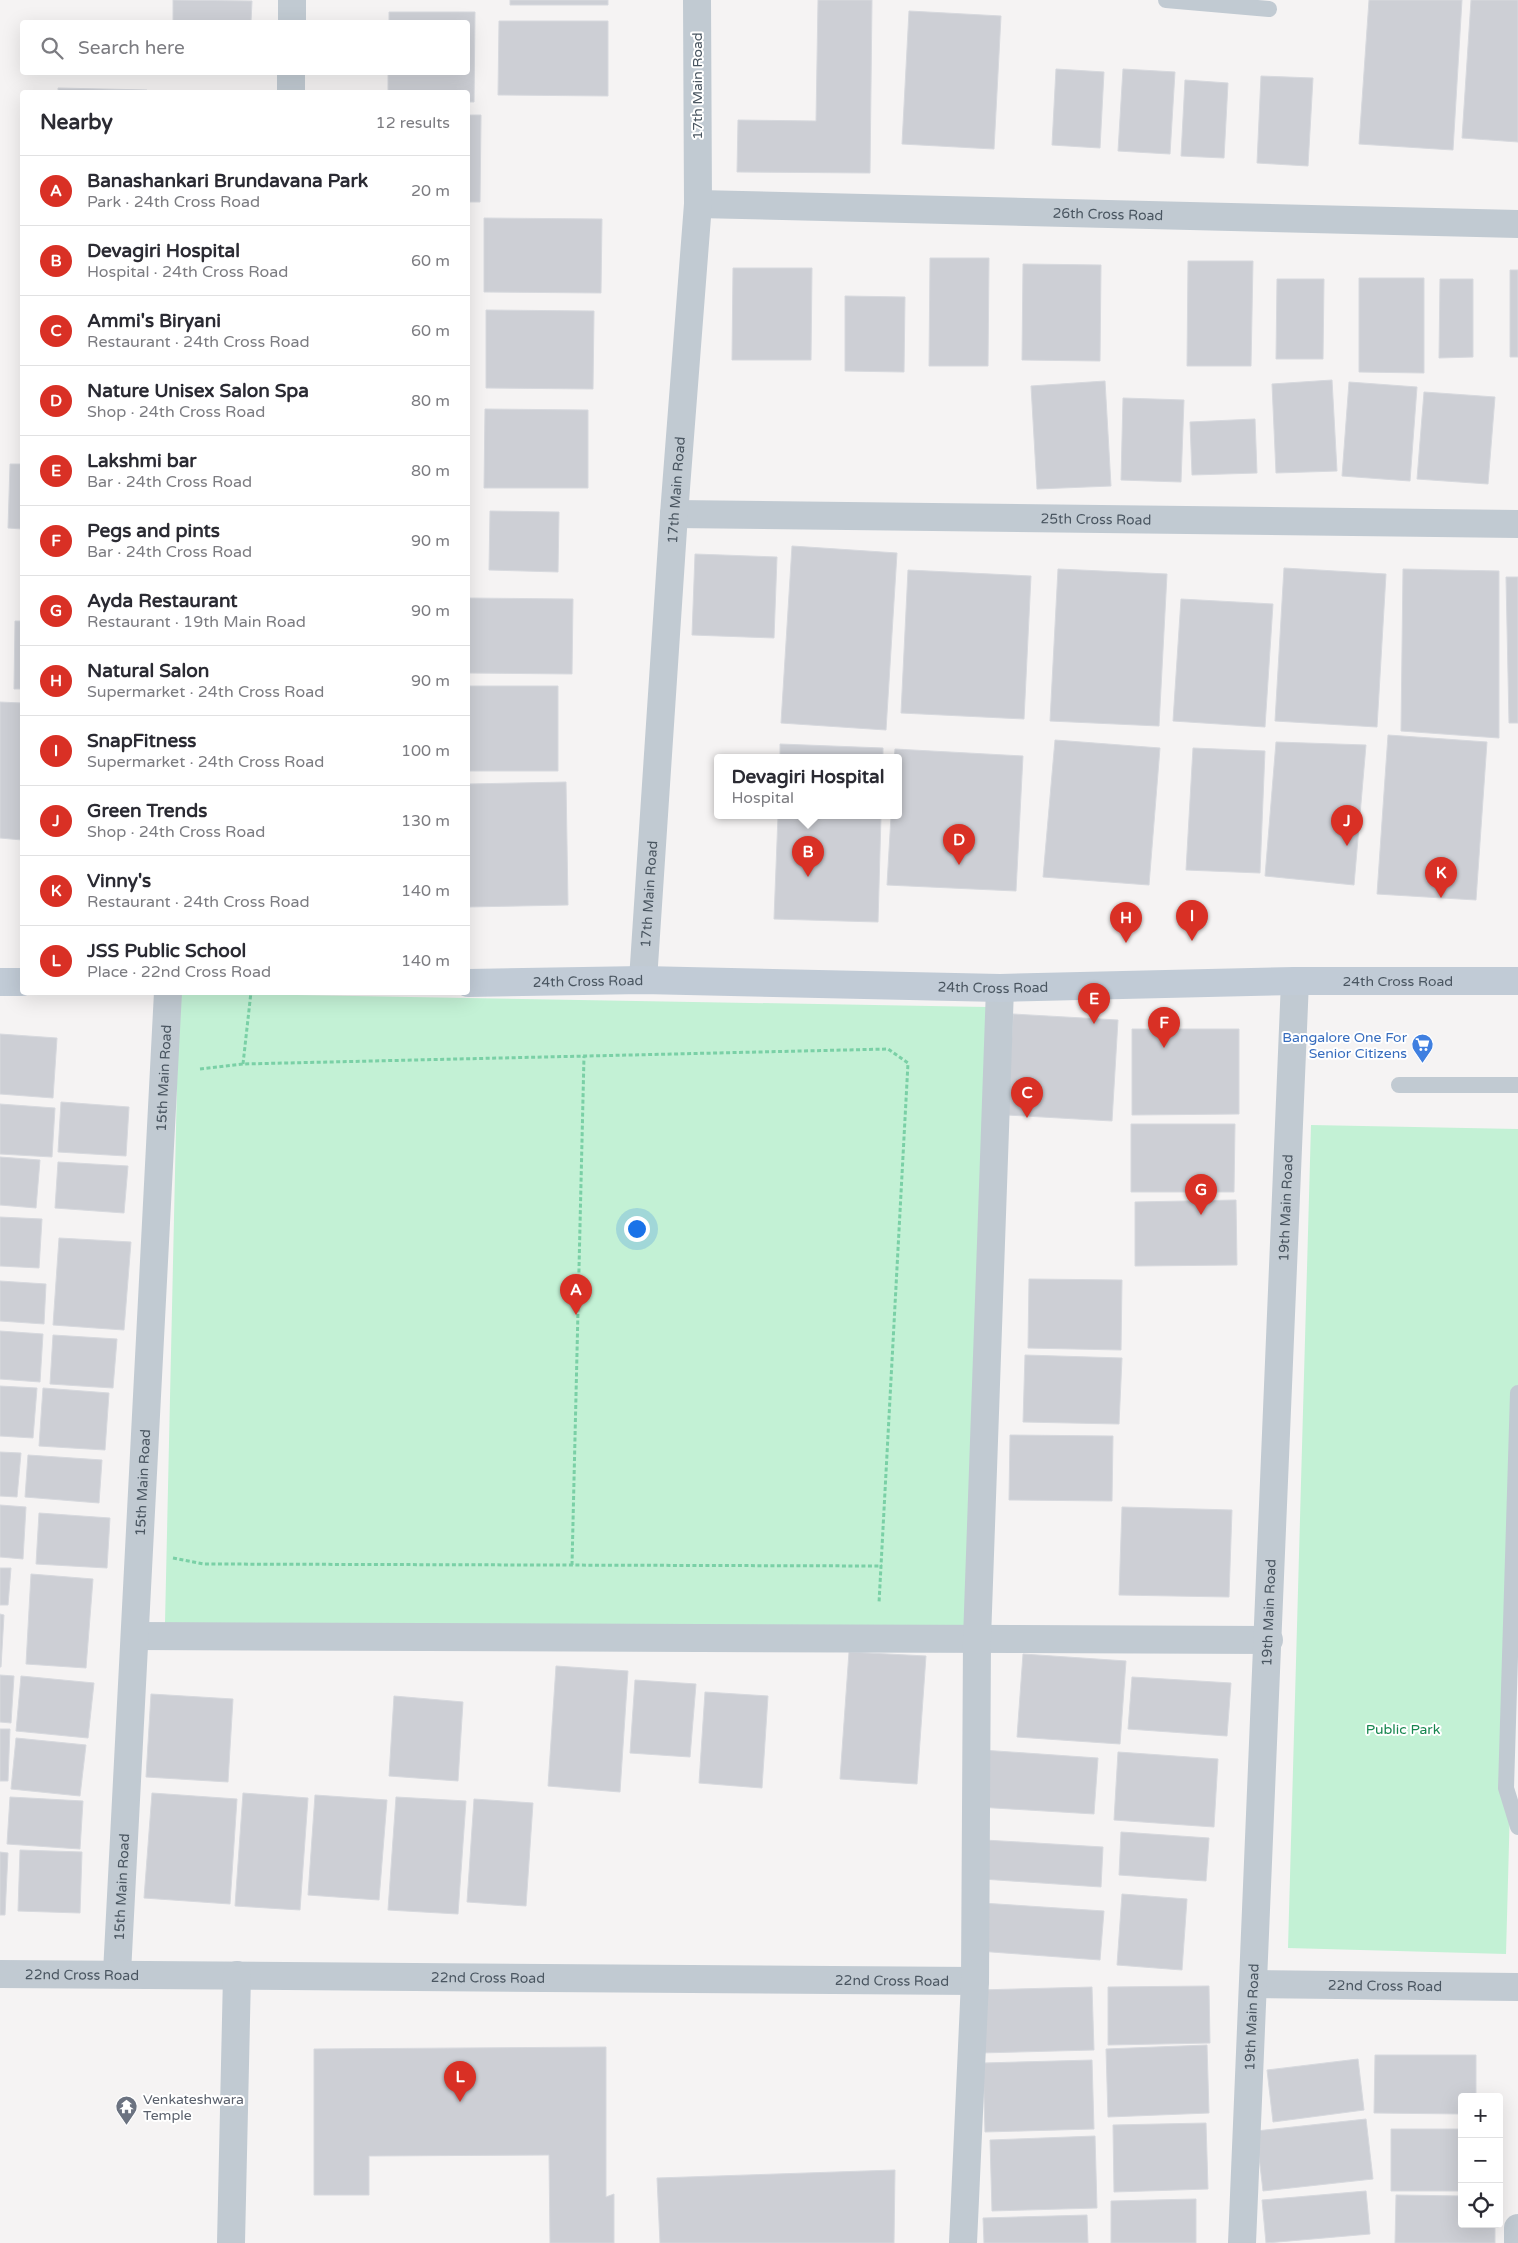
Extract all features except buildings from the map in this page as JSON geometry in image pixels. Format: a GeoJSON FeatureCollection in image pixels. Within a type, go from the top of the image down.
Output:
{"type":"FeatureCollection","features":[{"type":"Feature","properties":{"kind":"street"},"geometry":{"type":"LineString","coordinates":[[292,0],[292,20]]}},
{"type":"Feature","properties":{"kind":"street","name":"17th Main Road"},"geometry":{"type":"LineString","coordinates":[[643,980],[674,514],[698,204],[697,0]]}},
{"type":"Feature","properties":{"kind":"street"},"geometry":{"type":"LineString","coordinates":[[291,75],[291,90]]}},
{"type":"Feature","properties":{"kind":"street","name":"26th Cross Road"},"geometry":{"type":"LineString","coordinates":[[698,204],[1518,224]]}},
{"type":"Feature","properties":{"kind":"street","name":"25th Cross Road"},"geometry":{"type":"LineString","coordinates":[[674,514],[1518,524]]}},
{"type":"Feature","properties":{"kind":"street","name":"24th Cross Road"},"geometry":{"type":"LineString","coordinates":[[470,982],[643,980],[1000,988],[1295,981],[1518,981]]}},
{"type":"Feature","properties":{"kind":"street","name":"19th Main Road"},"geometry":{"type":"LineString","coordinates":[[1242,2243],[1269,1640],[1295,981]]}},
{"type":"Feature","properties":{"kind":"street"},"geometry":{"type":"LineString","coordinates":[[0,982],[20,982]]}},
{"type":"Feature","properties":{"kind":"street"},"geometry":{"type":"LineString","coordinates":[[963,2243],[975,1981],[977,1639],[1000,988]]}},
{"type":"Feature","properties":{"kind":"street","name":"15th Main Road"},"geometry":{"type":"LineString","coordinates":[[117,1973],[168,995]]}},
{"type":"Feature","properties":{"kind":"street"},"geometry":{"type":"LineString","coordinates":[[135,1636],[1269,1640]]}},
{"type":"Feature","properties":{"kind":"street","name":"22nd Cross Road"},"geometry":{"type":"LineString","coordinates":[[0,1974],[117,1973],[975,1981]]}},
{"type":"Feature","properties":{"kind":"street"},"geometry":{"type":"LineString","coordinates":[[231,2243],[237,1975]]}},
{"type":"Feature","properties":{"kind":"street","name":"22nd Cross Road"},"geometry":{"type":"LineString","coordinates":[[1253,1984],[1518,1987]]}},
{"type":"Feature","properties":{"kind":"street"},"geometry":{"type":"LineString","coordinates":[[1518,2228],[1518,2243]]}},
{"type":"Feature","properties":{"kind":"lane"},"geometry":{"type":"LineString","coordinates":[[1166,0],[1269,9]]}},
{"type":"Feature","properties":{"kind":"lane"},"geometry":{"type":"LineString","coordinates":[[1399,1085],[1518,1085]]}},
{"type":"Feature","properties":{"kind":"lane"},"geometry":{"type":"LineString","coordinates":[[1518,1393],[1512,1788],[1518,1827]]}},
{"type":"Feature","properties":{"kind":"path"},"geometry":{"type":"LineString","coordinates":[[244,1064],[251,995]]}},
{"type":"Feature","properties":{"kind":"path"},"geometry":{"type":"LineString","coordinates":[[198,1069],[244,1064],[888,1049],[908,1063],[878,1639]]}},
{"type":"Feature","properties":{"kind":"path"},"geometry":{"type":"LineString","coordinates":[[572,1565],[584,1056]]}},
{"type":"Feature","properties":{"kind":"path"},"geometry":{"type":"LineString","coordinates":[[168,1557],[204,1564],[882,1566]]}},
{"type":"Feature","properties":{"kind":"green space"},"geometry":{"type":"Polygon","coordinates":[[[179,995],[294,995],[987,1007],[974,1637],[165,1623],[179,995]]]}},
{"type":"Feature","properties":{"kind":"green space","name":"Public Park"},"geometry":{"type":"Polygon","coordinates":[[[1311,1125],[1518,1129],[1518,1511],[1506,1954],[1288,1948],[1311,1125]]]}},
{"type":"Feature","properties":{"kind":"place","name":"Green Trends"},"geometry":{"type":"Point","coordinates":[1347,846]}},
{"type":"Feature","properties":{"kind":"place","name":"Nature Unisex Salon Spa"},"geometry":{"type":"Point","coordinates":[959,865]}},
{"type":"Feature","properties":{"kind":"place","name":"Devagiri Hospital"},"geometry":{"type":"Point","coordinates":[808,877]}},
{"type":"Feature","properties":{"kind":"place","name":"Vinny's"},"geometry":{"type":"Point","coordinates":[1441,898]}},
{"type":"Feature","properties":{"kind":"place","name":"SnapFitness"},"geometry":{"type":"Point","coordinates":[1192,941]}},
{"type":"Feature","properties":{"kind":"place","name":"Natural Salon"},"geometry":{"type":"Point","coordinates":[1126,943]}},
{"type":"Feature","properties":{"kind":"place","name":"Lakshmi bar"},"geometry":{"type":"Point","coordinates":[1094,1024]}},
{"type":"Feature","properties":{"kind":"place","name":"Pegs and pints"},"geometry":{"type":"Point","coordinates":[1164,1048]}},
{"type":"Feature","properties":{"kind":"place","name":"Bangalore One For Senior Citizens"},"geometry":{"type":"Point","coordinates":[1423,1064]}},
{"type":"Feature","properties":{"kind":"place","name":"Ammi's Biryani"},"geometry":{"type":"Point","coordinates":[1027,1118]}},
{"type":"Feature","properties":{"kind":"place","name":"Ayda Restaurant"},"geometry":{"type":"Point","coordinates":[1201,1215]}},
{"type":"Feature","properties":{"kind":"place","name":"Banashankari Brundavana Park"},"geometry":{"type":"Point","coordinates":[576,1315]}},
{"type":"Feature","properties":{"kind":"place","name":"JSS Public School"},"geometry":{"type":"Point","coordinates":[460,2102]}},
{"type":"Feature","properties":{"kind":"place","name":"Venkateshwara Temple"},"geometry":{"type":"Point","coordinates":[127,2126]}}]}
